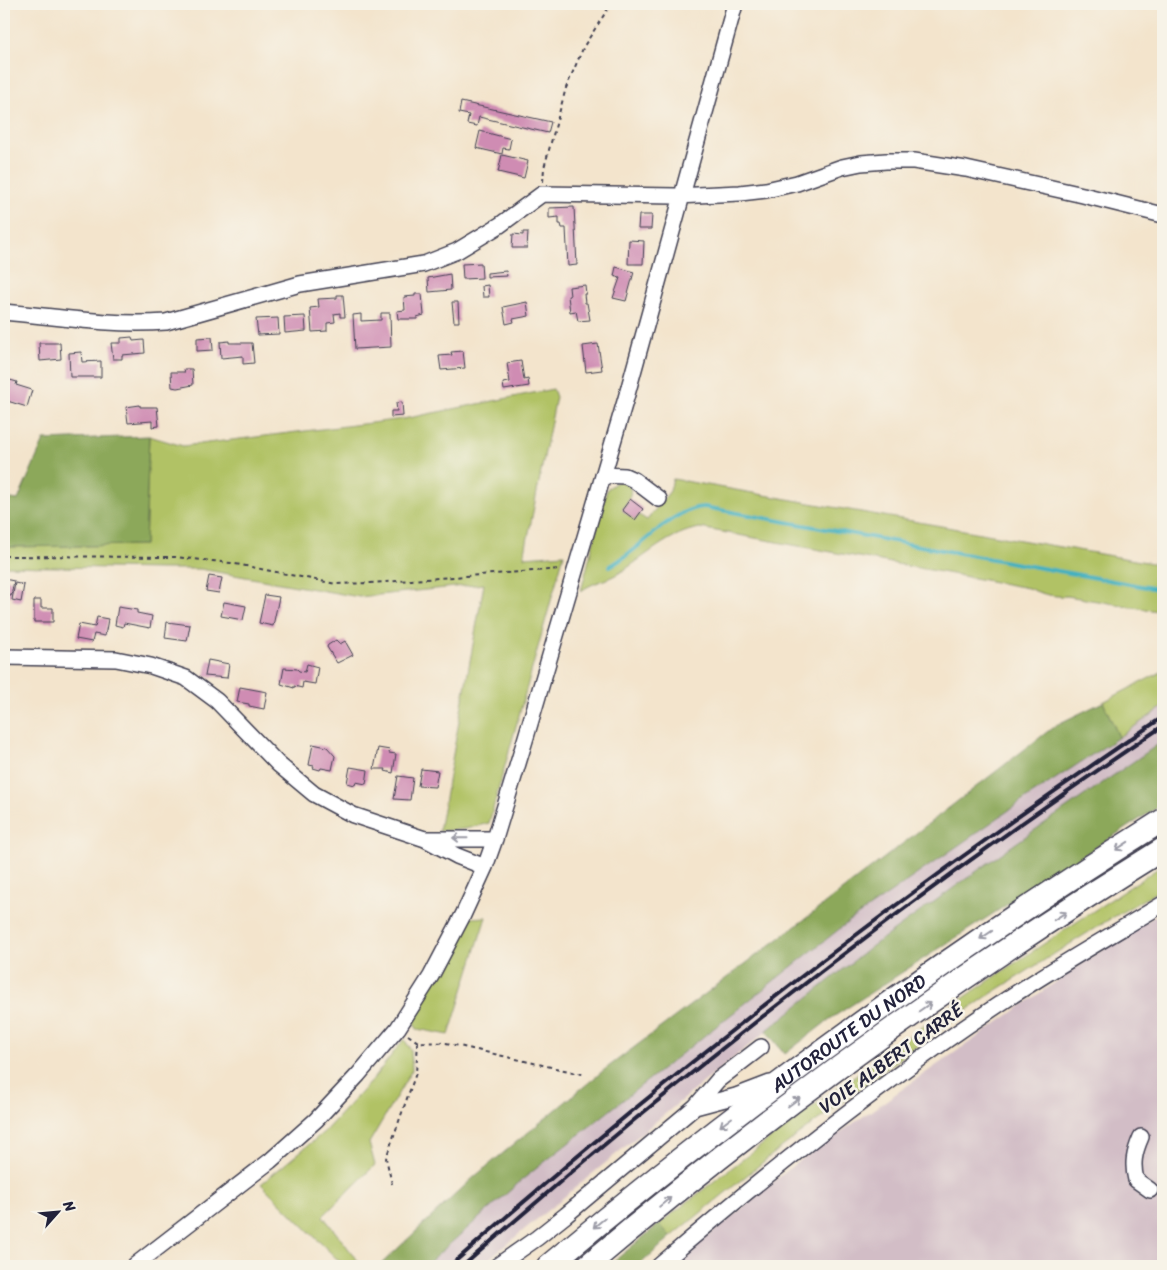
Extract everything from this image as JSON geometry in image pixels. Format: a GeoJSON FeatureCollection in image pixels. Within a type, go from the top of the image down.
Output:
{"type":"FeatureCollection","features":[{"type":"Feature","properties":{"kind":"highway","name":"AUTOROUTE DU NORD"},"geometry":{"type":"LineString","coordinates":[[548,1266],[660,1174],[783,1079],[957,954],[1163,820]]}},
{"type":"Feature","properties":{"kind":"highway","name":"AUTOROUTE DU NORD"},"geometry":{"type":"LineString","coordinates":[[587,1266],[711,1165],[886,1034],[1025,938],[1163,849]]}},
{"type":"Feature","properties":{"kind":"street"},"geometry":{"type":"LineString","coordinates":[[134,1266],[270,1161],[316,1120],[358,1074],[398,1028],[444,952],[485,867],[495,839],[626,398],[735,4]]}},
{"type":"Feature","properties":{"kind":"street"},"geometry":{"type":"LineString","coordinates":[[4,312],[106,322],[147,324],[166,322],[300,284],[424,264],[457,251],[500,224],[542,194],[682,196],[766,190],[797,183],[842,167],[886,160],[914,161],[984,173],[1084,194],[1163,215]]}},
{"type":"Feature","properties":{"kind":"street"},"geometry":{"type":"LineString","coordinates":[[603,475],[625,476],[634,480],[659,499]]}},
{"type":"Feature","properties":{"kind":"street"},"geometry":{"type":"LineString","coordinates":[[4,657],[116,659],[151,666],[186,678],[217,701],[278,764],[314,794],[354,815],[425,839],[457,856],[485,867]]}},
{"type":"Feature","properties":{"kind":"street"},"geometry":{"type":"LineString","coordinates":[[425,839],[495,839]]}},
{"type":"Feature","properties":{"kind":"street","name":"VOIE ALBERT CARRÉ"},"geometry":{"type":"LineString","coordinates":[[659,1266],[785,1161],[921,1059],[999,1004],[1097,942],[1163,904]]}},
{"type":"Feature","properties":{"kind":"street"},"geometry":{"type":"LineString","coordinates":[[497,1266],[537,1238],[695,1107],[718,1080],[761,1046]]}},
{"type":"Feature","properties":{"kind":"street"},"geometry":{"type":"LineString","coordinates":[[695,1107],[736,1096],[783,1079]]}},
{"type":"Feature","properties":{"kind":"street"},"geometry":{"type":"LineString","coordinates":[[1140,1138],[1134,1152],[1133,1167],[1136,1180],[1150,1190]]}},
{"type":"Feature","properties":{"kind":"path"},"geometry":{"type":"LineString","coordinates":[[542,194],[544,168],[566,88],[584,46],[611,4]]}},
{"type":"Feature","properties":{"kind":"path"},"geometry":{"type":"LineString","coordinates":[[4,556],[175,557],[231,563],[336,584],[576,568]]}},
{"type":"Feature","properties":{"kind":"path"},"geometry":{"type":"LineString","coordinates":[[398,1028],[418,1042],[446,1043],[586,1075]]}},
{"type":"Feature","properties":{"kind":"path"},"geometry":{"type":"LineString","coordinates":[[392,1184],[386,1158],[416,1073],[418,1042]]}},
{"type":"Feature","properties":{"kind":"shaded area"},"geometry":{"type":"Polygon","coordinates":[[[1163,686],[1163,741],[871,947],[480,1266],[409,1266],[452,1228],[1078,744],[1163,686]]]}},
{"type":"Feature","properties":{"kind":"shaded area"},"geometry":{"type":"Polygon","coordinates":[[[1163,912],[1163,1266],[672,1266],[795,1164],[1129,931],[1163,912]]]}},
{"type":"Feature","properties":{"kind":"green space"},"geometry":{"type":"Polygon","coordinates":[[[553,389],[556,397],[524,557],[564,554],[489,823],[465,829],[439,831],[484,584],[359,597],[200,569],[4,566],[4,547],[145,545],[149,436],[183,446],[403,419],[553,389]]]}},
{"type":"Feature","properties":{"kind":"green space"},"geometry":{"type":"Polygon","coordinates":[[[149,436],[145,545],[4,547],[4,498],[18,500],[44,440],[149,436]]]}},
{"type":"Feature","properties":{"kind":"green space"},"geometry":{"type":"Polygon","coordinates":[[[673,479],[1163,565],[1163,612],[1067,596],[1047,595],[1028,588],[700,528],[667,540],[619,573],[581,591],[607,489],[618,481],[628,485],[630,497],[622,510],[635,520],[639,515],[647,520],[670,491],[673,479]]]}},
{"type":"Feature","properties":{"kind":"green space"},"geometry":{"type":"Polygon","coordinates":[[[1163,671],[1163,707],[1119,737],[1103,702],[1163,671]]]}},
{"type":"Feature","properties":{"kind":"green space"},"geometry":{"type":"Polygon","coordinates":[[[1103,702],[1119,737],[1028,797],[847,923],[523,1179],[425,1266],[379,1266],[474,1177],[604,1070],[809,916],[1056,725],[1103,702]]]}},
{"type":"Feature","properties":{"kind":"green space"},"geometry":{"type":"Polygon","coordinates":[[[1163,741],[1163,804],[830,1019],[785,1054],[766,1031],[871,947],[1163,741]]]}},
{"type":"Feature","properties":{"kind":"green space"},"geometry":{"type":"Polygon","coordinates":[[[1163,865],[1163,888],[1100,925],[986,997],[778,1150],[671,1237],[659,1224],[807,1111],[930,1022],[1163,865]]]}},
{"type":"Feature","properties":{"kind":"green space"},"geometry":{"type":"Polygon","coordinates":[[[486,917],[449,1035],[417,1029],[411,1018],[469,918],[486,917]]]}},
{"type":"Feature","properties":{"kind":"green space"},"geometry":{"type":"Polygon","coordinates":[[[404,1039],[411,1050],[412,1070],[369,1143],[375,1165],[323,1216],[362,1266],[344,1266],[261,1184],[324,1132],[373,1079],[404,1039]]]}},
{"type":"Feature","properties":{"kind":"green space"},"geometry":{"type":"Polygon","coordinates":[[[659,1224],[671,1237],[638,1266],[608,1266],[659,1224]]]}},
{"type":"Feature","properties":{"kind":"building"},"geometry":{"type":"Polygon","coordinates":[[[461,102],[551,122],[548,133],[479,117],[477,126],[467,124],[469,115],[459,113],[461,102]]]}},
{"type":"Feature","properties":{"kind":"building"},"geometry":{"type":"Polygon","coordinates":[[[480,131],[511,139],[509,149],[503,148],[502,154],[476,148],[480,131]]]}},
{"type":"Feature","properties":{"kind":"building"},"geometry":{"type":"Polygon","coordinates":[[[502,155],[528,161],[524,178],[498,172],[502,155]]]}},
{"type":"Feature","properties":{"kind":"building"},"geometry":{"type":"Polygon","coordinates":[[[574,207],[577,265],[568,266],[566,228],[562,228],[561,224],[559,224],[559,217],[549,218],[549,208],[574,207]]]}},
{"type":"Feature","properties":{"kind":"building"},"geometry":{"type":"Polygon","coordinates":[[[639,215],[652,215],[651,229],[638,229],[639,215]]]}},
{"type":"Feature","properties":{"kind":"building"},"geometry":{"type":"Polygon","coordinates":[[[523,232],[528,232],[527,248],[512,248],[513,234],[523,235],[523,232]]]}},
{"type":"Feature","properties":{"kind":"building"},"geometry":{"type":"Polygon","coordinates":[[[629,240],[644,241],[643,264],[628,264],[629,240]]]}},
{"type":"Feature","properties":{"kind":"building"},"geometry":{"type":"Polygon","coordinates":[[[481,263],[482,278],[463,279],[462,264],[481,263]]]}},
{"type":"Feature","properties":{"kind":"building"},"geometry":{"type":"Polygon","coordinates":[[[616,267],[634,272],[626,301],[613,298],[620,278],[614,276],[616,267]]]}},
{"type":"Feature","properties":{"kind":"building"},"geometry":{"type":"Polygon","coordinates":[[[506,271],[507,276],[487,277],[487,273],[506,271]]]}},
{"type":"Feature","properties":{"kind":"building"},"geometry":{"type":"Polygon","coordinates":[[[450,274],[451,290],[429,292],[428,278],[450,274]]]}},
{"type":"Feature","properties":{"kind":"building"},"geometry":{"type":"Polygon","coordinates":[[[488,285],[489,297],[483,297],[482,286],[488,285]]]}},
{"type":"Feature","properties":{"kind":"building"},"geometry":{"type":"Polygon","coordinates":[[[585,285],[585,303],[587,303],[590,320],[578,321],[576,311],[570,312],[569,287],[585,285]]]}},
{"type":"Feature","properties":{"kind":"building"},"geometry":{"type":"Polygon","coordinates":[[[415,294],[422,294],[424,315],[417,317],[417,319],[398,319],[397,311],[405,310],[404,297],[415,296],[415,294]]]}},
{"type":"Feature","properties":{"kind":"building"},"geometry":{"type":"Polygon","coordinates":[[[337,295],[343,295],[345,317],[340,317],[340,313],[334,314],[335,322],[327,323],[327,331],[312,332],[310,308],[319,307],[318,299],[337,298],[337,295]]]}},
{"type":"Feature","properties":{"kind":"building"},"geometry":{"type":"Polygon","coordinates":[[[452,302],[458,302],[459,322],[454,322],[452,302]]]}},
{"type":"Feature","properties":{"kind":"building"},"geometry":{"type":"Polygon","coordinates":[[[527,302],[529,316],[513,319],[514,322],[506,324],[503,307],[527,302]]]}},
{"type":"Feature","properties":{"kind":"building"},"geometry":{"type":"Polygon","coordinates":[[[381,313],[390,313],[391,347],[355,349],[353,315],[361,314],[361,321],[381,320],[381,313]]]}},
{"type":"Feature","properties":{"kind":"building"},"geometry":{"type":"Polygon","coordinates":[[[305,316],[306,331],[285,333],[284,317],[305,316]]]}},
{"type":"Feature","properties":{"kind":"building"},"geometry":{"type":"Polygon","coordinates":[[[278,318],[279,334],[258,335],[256,319],[278,318]]]}},
{"type":"Feature","properties":{"kind":"building"},"geometry":{"type":"Polygon","coordinates":[[[132,337],[133,341],[144,340],[145,353],[122,355],[122,359],[113,359],[111,343],[121,343],[121,338],[132,337]]]}},
{"type":"Feature","properties":{"kind":"building"},"geometry":{"type":"Polygon","coordinates":[[[212,337],[213,350],[197,351],[197,338],[212,337]]]}},
{"type":"Feature","properties":{"kind":"building"},"geometry":{"type":"Polygon","coordinates":[[[229,341],[229,343],[252,343],[254,363],[243,364],[243,356],[221,358],[220,342],[229,341]]]}},
{"type":"Feature","properties":{"kind":"building"},"geometry":{"type":"Polygon","coordinates":[[[39,343],[60,343],[61,359],[40,361],[39,343]]]}},
{"type":"Feature","properties":{"kind":"building"},"geometry":{"type":"Polygon","coordinates":[[[598,344],[602,370],[586,372],[583,346],[598,344]]]}},
{"type":"Feature","properties":{"kind":"building"},"geometry":{"type":"Polygon","coordinates":[[[463,351],[465,368],[441,370],[439,356],[452,355],[451,352],[463,351]]]}},
{"type":"Feature","properties":{"kind":"building"},"geometry":{"type":"Polygon","coordinates":[[[81,352],[82,362],[101,361],[101,377],[70,377],[69,353],[81,352]]]}},
{"type":"Feature","properties":{"kind":"building"},"geometry":{"type":"Polygon","coordinates":[[[521,361],[524,380],[528,379],[529,386],[504,390],[503,383],[510,382],[507,363],[521,361]]]}},
{"type":"Feature","properties":{"kind":"building"},"geometry":{"type":"Polygon","coordinates":[[[184,369],[192,369],[193,385],[172,387],[171,372],[185,372],[184,369]]]}},
{"type":"Feature","properties":{"kind":"building"},"geometry":{"type":"Polygon","coordinates":[[[10,380],[17,382],[16,385],[32,390],[27,407],[4,400],[10,380]]]}},
{"type":"Feature","properties":{"kind":"building"},"geometry":{"type":"Polygon","coordinates":[[[402,402],[403,416],[391,417],[391,411],[397,411],[396,403],[402,402]]]}},
{"type":"Feature","properties":{"kind":"building"},"geometry":{"type":"Polygon","coordinates":[[[140,405],[140,407],[157,407],[159,426],[152,427],[152,421],[128,423],[126,407],[140,405]]]}},
{"type":"Feature","properties":{"kind":"building"},"geometry":{"type":"Polygon","coordinates":[[[630,499],[643,509],[635,520],[622,510],[630,499]]]}},
{"type":"Feature","properties":{"kind":"building"},"geometry":{"type":"Polygon","coordinates":[[[209,576],[222,578],[219,593],[206,591],[209,576]]]}},
{"type":"Feature","properties":{"kind":"building"},"geometry":{"type":"Polygon","coordinates":[[[4,579],[14,581],[11,596],[4,595],[4,579]]]}},
{"type":"Feature","properties":{"kind":"building"},"geometry":{"type":"Polygon","coordinates":[[[15,583],[24,585],[21,602],[12,600],[15,583]]]}},
{"type":"Feature","properties":{"kind":"building"},"geometry":{"type":"Polygon","coordinates":[[[265,595],[279,597],[273,626],[259,623],[265,595]]]}},
{"type":"Feature","properties":{"kind":"building"},"geometry":{"type":"Polygon","coordinates":[[[34,600],[41,600],[41,608],[53,608],[53,622],[34,622],[34,600]]]}},
{"type":"Feature","properties":{"kind":"building"},"geometry":{"type":"Polygon","coordinates":[[[224,602],[246,606],[243,620],[221,616],[224,602]]]}},
{"type":"Feature","properties":{"kind":"building"},"geometry":{"type":"Polygon","coordinates":[[[118,607],[137,610],[137,613],[152,616],[150,628],[124,623],[123,627],[115,625],[118,607]]]}},
{"type":"Feature","properties":{"kind":"building"},"geometry":{"type":"Polygon","coordinates":[[[97,617],[108,619],[105,636],[94,634],[92,642],[76,639],[79,624],[95,627],[97,617]]]}},
{"type":"Feature","properties":{"kind":"building"},"geometry":{"type":"Polygon","coordinates":[[[167,622],[190,625],[187,641],[165,638],[167,622]]]}},
{"type":"Feature","properties":{"kind":"building"},"geometry":{"type":"Polygon","coordinates":[[[336,640],[340,644],[345,641],[353,655],[337,663],[327,647],[336,640]]]}},
{"type":"Feature","properties":{"kind":"building"},"geometry":{"type":"Polygon","coordinates":[[[208,660],[229,664],[227,678],[205,676],[208,660]]]}},
{"type":"Feature","properties":{"kind":"building"},"geometry":{"type":"Polygon","coordinates":[[[307,664],[318,667],[315,684],[303,682],[302,688],[294,686],[294,688],[281,684],[284,668],[305,672],[307,664]]]}},
{"type":"Feature","properties":{"kind":"building"},"geometry":{"type":"Polygon","coordinates":[[[240,687],[267,692],[264,709],[237,702],[240,687]]]}},
{"type":"Feature","properties":{"kind":"building"},"geometry":{"type":"Polygon","coordinates":[[[313,744],[327,747],[335,756],[332,770],[321,768],[320,770],[309,765],[313,744]]]}},
{"type":"Feature","properties":{"kind":"building"},"geometry":{"type":"Polygon","coordinates":[[[378,748],[390,750],[389,753],[396,754],[393,773],[385,771],[386,769],[374,769],[378,748]]]}},
{"type":"Feature","properties":{"kind":"building"},"geometry":{"type":"Polygon","coordinates":[[[350,767],[368,770],[366,784],[356,782],[355,785],[347,783],[350,767]]]}},
{"type":"Feature","properties":{"kind":"building"},"geometry":{"type":"Polygon","coordinates":[[[421,769],[438,771],[435,787],[418,786],[421,769]]]}},
{"type":"Feature","properties":{"kind":"building"},"geometry":{"type":"Polygon","coordinates":[[[398,776],[413,778],[410,800],[394,799],[398,776]]]}},
{"type":"Feature","properties":{"kind":"waterway"},"geometry":{"type":"LineString","coordinates":[[610,566],[633,551],[668,522],[692,509],[704,507],[1163,590]]}},
{"type":"Feature","properties":{"kind":"railway"},"geometry":{"type":"LineString","coordinates":[[450,1266],[621,1120],[798,980],[978,845],[1163,717]]}},
{"type":"Feature","properties":{"kind":"railway"},"geometry":{"type":"LineString","coordinates":[[463,1266],[631,1122],[804,984],[981,852],[1163,726]]}}]}
